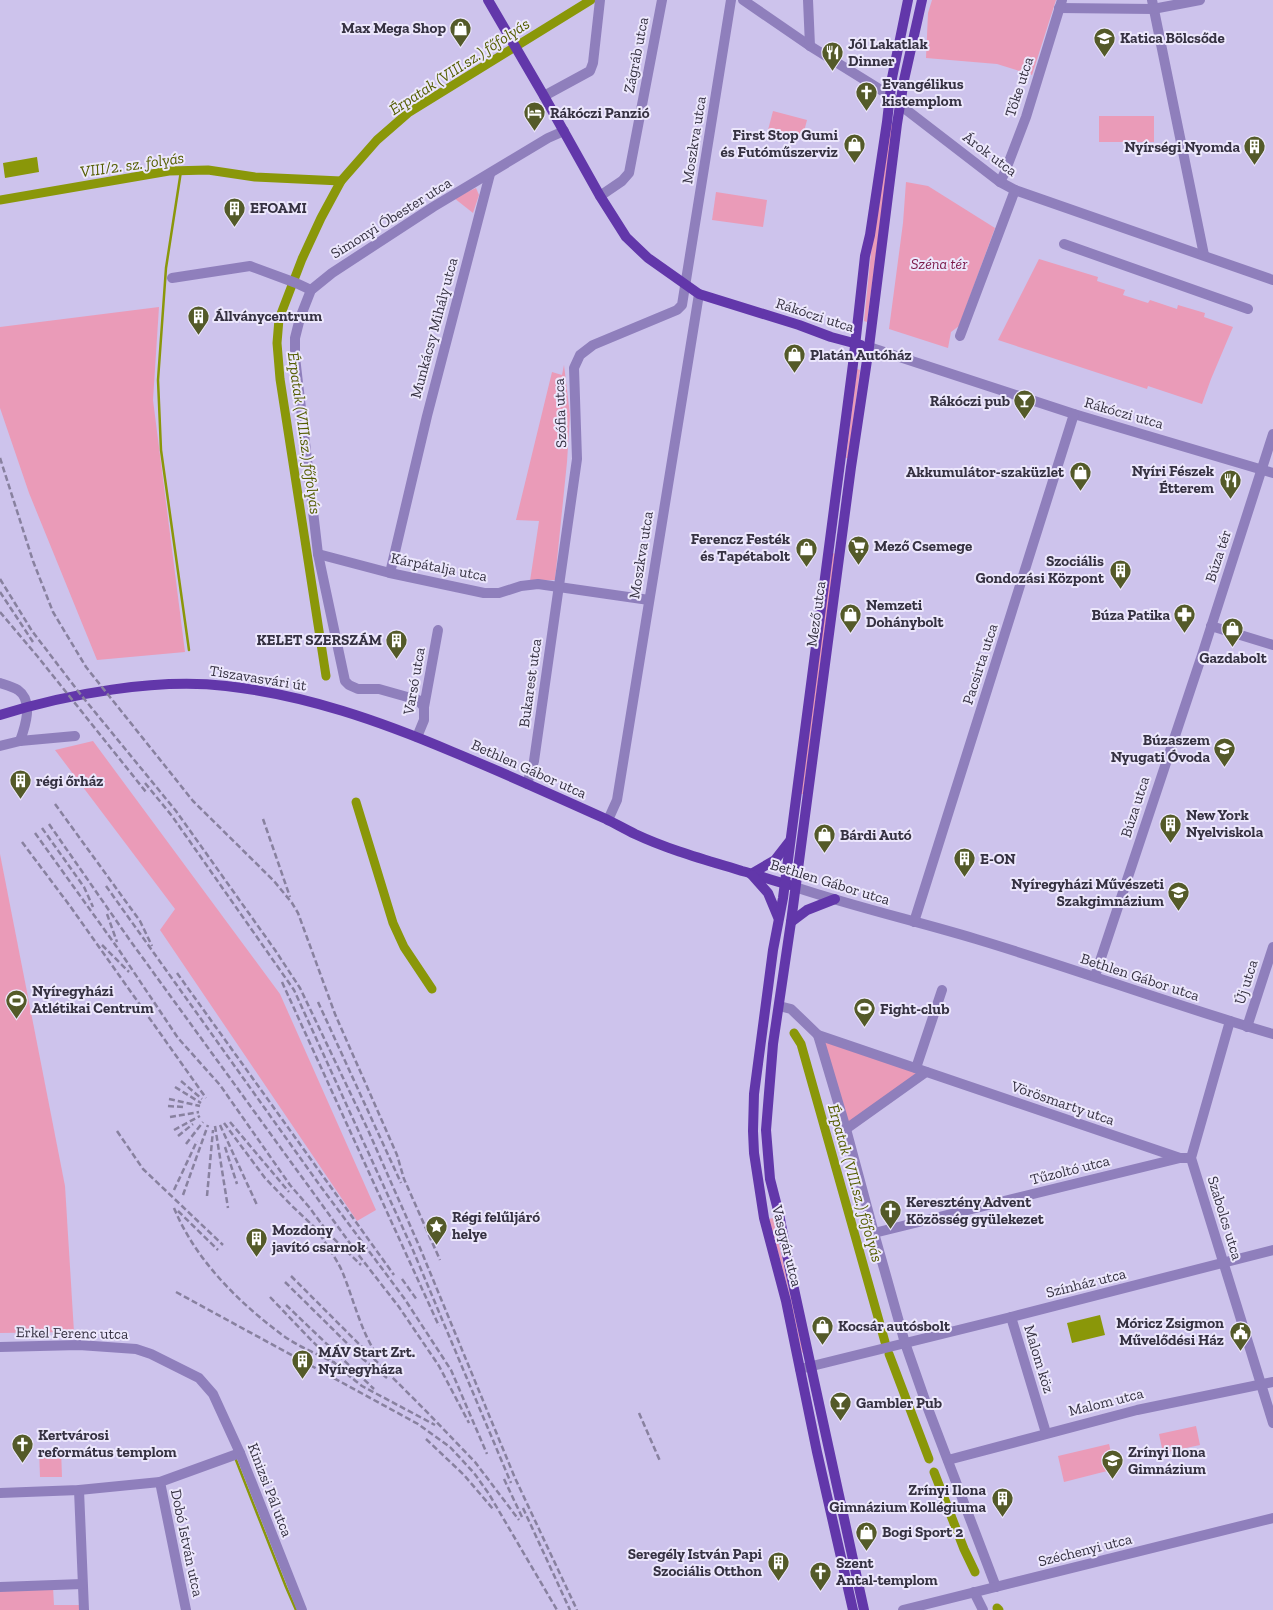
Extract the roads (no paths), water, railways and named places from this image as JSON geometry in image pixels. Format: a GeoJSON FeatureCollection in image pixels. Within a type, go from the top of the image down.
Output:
{"type":"FeatureCollection","features":[{"type":"Feature","properties":{"kind":"main road","name":"Rákóczi utca"},"geometry":{"type":"LineString","coordinates":[[488,0],[600,196],[626,237],[648,258],[699,294],[799,325],[831,337],[869,347]]}},
{"type":"Feature","properties":{"kind":"main road"},"geometry":{"type":"LineString","coordinates":[[855,344],[865,256],[871,228],[889,95],[908,0]]}},
{"type":"Feature","properties":{"kind":"main road"},"geometry":{"type":"LineString","coordinates":[[869,347],[900,105],[922,0]]}},
{"type":"Feature","properties":{"kind":"main road","name":"Mező utca"},"geometry":{"type":"LineString","coordinates":[[784,884],[855,344]]}},
{"type":"Feature","properties":{"kind":"main road","name":"Mező utca"},"geometry":{"type":"LineString","coordinates":[[795,887],[852,458],[869,347]]}},
{"type":"Feature","properties":{"kind":"main road","name":"Tiszavasvári út"},"geometry":{"type":"LineString","coordinates":[[0,715],[57,700],[128,688],[193,684],[265,691],[312,701],[355,714],[390,727]]}},
{"type":"Feature","properties":{"kind":"main road","name":"Bethlen Gábor utca"},"geometry":{"type":"LineString","coordinates":[[390,727],[527,784],[651,840],[703,859],[795,887]]}},
{"type":"Feature","properties":{"kind":"main road"},"geometry":{"type":"LineString","coordinates":[[778,917],[768,893],[751,874],[775,860],[790,841]]}},
{"type":"Feature","properties":{"kind":"main road","name":"Vasgyár utca"},"geometry":{"type":"LineString","coordinates":[[784,884],[783,898],[778,917],[754,1094],[754,1153],[764,1218],[786,1301],[853,1610]]}},
{"type":"Feature","properties":{"kind":"main road","name":"Vasgyár utca"},"geometry":{"type":"LineString","coordinates":[[795,887],[773,1044],[767,1102],[767,1157],[770,1179],[779,1214],[810,1366],[864,1610]]}},
{"type":"Feature","properties":{"kind":"main road"},"geometry":{"type":"LineString","coordinates":[[791,922],[807,910],[835,899]]}},
{"type":"Feature","properties":{"kind":"street"},"geometry":{"type":"LineString","coordinates":[[544,96],[590,71],[597,34],[600,0]]}},
{"type":"Feature","properties":{"kind":"street","name":"Zágráb utca"},"geometry":{"type":"LineString","coordinates":[[600,196],[629,173],[662,0]]}},
{"type":"Feature","properties":{"kind":"street","name":"Moszkva utca"},"geometry":{"type":"LineString","coordinates":[[686,286],[732,0]]}},
{"type":"Feature","properties":{"kind":"street","name":"Árok utca"},"geometry":{"type":"LineString","coordinates":[[743,0],[810,46],[889,95],[1000,182],[1015,190],[1273,280]]}},
{"type":"Feature","properties":{"kind":"street"},"geometry":{"type":"LineString","coordinates":[[808,0],[810,46]]}},
{"type":"Feature","properties":{"kind":"street"},"geometry":{"type":"LineString","coordinates":[[1061,4],[1152,4],[1200,0]]}},
{"type":"Feature","properties":{"kind":"street","name":"Tőke utca"},"geometry":{"type":"LineString","coordinates":[[1000,182],[1026,117],[1061,4]]}},
{"type":"Feature","properties":{"kind":"street"},"geometry":{"type":"LineString","coordinates":[[1152,4],[1204,255]]}},
{"type":"Feature","properties":{"kind":"street"},"geometry":{"type":"LineString","coordinates":[[490,174],[548,138],[564,131]]}},
{"type":"Feature","properties":{"kind":"street","name":"Simonyi Óbester utca"},"geometry":{"type":"LineString","coordinates":[[424,707],[418,700],[379,688],[358,689],[345,681],[318,554],[295,357],[295,338],[300,318],[311,290],[332,273],[433,207],[490,174]]}},
{"type":"Feature","properties":{"kind":"street","name":"Munkácsy Mihály utca"},"geometry":{"type":"LineString","coordinates":[[390,573],[427,416],[490,174]]}},
{"type":"Feature","properties":{"kind":"street"},"geometry":{"type":"LineString","coordinates":[[960,336],[1015,190]]}},
{"type":"Feature","properties":{"kind":"street"},"geometry":{"type":"LineString","coordinates":[[1064,244],[1248,309]]}},
{"type":"Feature","properties":{"kind":"street"},"geometry":{"type":"LineString","coordinates":[[172,278],[250,266],[311,290]]}},
{"type":"Feature","properties":{"kind":"street"},"geometry":{"type":"LineString","coordinates":[[686,286],[682,305],[695,311]]}},
{"type":"Feature","properties":{"kind":"street","name":"Moszkva utca"},"geometry":{"type":"LineString","coordinates":[[608,820],[617,800],[696,321],[695,311],[699,294]]}},
{"type":"Feature","properties":{"kind":"street","name":"Szófia utca"},"geometry":{"type":"LineString","coordinates":[[559,586],[576,459],[574,368],[580,355],[593,345],[677,310],[682,305]]}},
{"type":"Feature","properties":{"kind":"street","name":"Rákóczi utca"},"geometry":{"type":"LineString","coordinates":[[869,347],[1074,414],[1273,473]]}},
{"type":"Feature","properties":{"kind":"street","name":"Pacsirta utca"},"geometry":{"type":"LineString","coordinates":[[914,922],[1074,414]]}},
{"type":"Feature","properties":{"kind":"street","name":"Búza tér"},"geometry":{"type":"LineString","coordinates":[[1211,626],[1273,434]]}},
{"type":"Feature","properties":{"kind":"street","name":"Kárpátalja utca"},"geometry":{"type":"LineString","coordinates":[[318,554],[390,573],[484,592],[499,593],[521,586],[538,584],[649,600]]}},
{"type":"Feature","properties":{"kind":"street","name":"Bukarest utca"},"geometry":{"type":"LineString","coordinates":[[527,784],[534,762],[559,586]]}},
{"type":"Feature","properties":{"kind":"street"},"geometry":{"type":"LineString","coordinates":[[1211,626],[1273,645]]}},
{"type":"Feature","properties":{"kind":"street","name":"Búza utca"},"geometry":{"type":"LineString","coordinates":[[1095,976],[1211,626]]}},
{"type":"Feature","properties":{"kind":"street","name":"Varsó utca"},"geometry":{"type":"LineString","coordinates":[[417,737],[424,720],[424,707],[438,630]]}},
{"type":"Feature","properties":{"kind":"street"},"geometry":{"type":"LineString","coordinates":[[0,683],[19,690],[26,701],[27,720],[20,741]]}},
{"type":"Feature","properties":{"kind":"street"},"geometry":{"type":"LineString","coordinates":[[0,746],[20,741],[76,736]]}},
{"type":"Feature","properties":{"kind":"street","name":"Bethlen Gábor utca"},"geometry":{"type":"LineString","coordinates":[[795,887],[975,939],[1095,976],[1173,1004],[1273,1034]]}},
{"type":"Feature","properties":{"kind":"street","name":"Új utca"},"geometry":{"type":"LineString","coordinates":[[1247,1027],[1273,947]]}},
{"type":"Feature","properties":{"kind":"street"},"geometry":{"type":"LineString","coordinates":[[846,1129],[921,1070],[942,990]]}},
{"type":"Feature","properties":{"kind":"street"},"geometry":{"type":"LineString","coordinates":[[779,1006],[791,1009],[818,1036],[858,1171],[905,1343],[927,1406],[996,1587]]}},
{"type":"Feature","properties":{"kind":"street"},"geometry":{"type":"LineString","coordinates":[[1191,1158],[1230,1021]]}},
{"type":"Feature","properties":{"kind":"street","name":"Vörösmarty utca"},"geometry":{"type":"LineString","coordinates":[[818,1036],[1180,1158],[1191,1158]]}},
{"type":"Feature","properties":{"kind":"street","name":"Tűzoltó utca"},"geometry":{"type":"LineString","coordinates":[[874,1233],[1180,1158]]}},
{"type":"Feature","properties":{"kind":"street","name":"Szabolcs utca"},"geometry":{"type":"LineString","coordinates":[[1191,1158],[1273,1423]]}},
{"type":"Feature","properties":{"kind":"street","name":"Színház utca"},"geometry":{"type":"LineString","coordinates":[[800,1369],[1273,1250]]}},
{"type":"Feature","properties":{"kind":"street","name":"Malom köz"},"geometry":{"type":"LineString","coordinates":[[1011,1317],[1046,1433]]}},
{"type":"Feature","properties":{"kind":"street","name":"Erkel Ferenc utca"},"geometry":{"type":"LineString","coordinates":[[0,1347],[80,1345],[136,1349],[151,1354],[176,1366],[199,1378],[206,1384]]}},
{"type":"Feature","properties":{"kind":"street","name":"Malom utca"},"geometry":{"type":"LineString","coordinates":[[948,1460],[1046,1433],[1169,1402],[1273,1382]]}},
{"type":"Feature","properties":{"kind":"street","name":"Kinizsi Pál utca"},"geometry":{"type":"LineString","coordinates":[[206,1384],[213,1394],[240,1452],[302,1610]]}},
{"type":"Feature","properties":{"kind":"street"},"geometry":{"type":"LineString","coordinates":[[0,1493],[79,1490],[160,1482],[240,1452]]}},
{"type":"Feature","properties":{"kind":"street","name":"Dobó István utca"},"geometry":{"type":"LineString","coordinates":[[160,1482],[186,1610]]}},
{"type":"Feature","properties":{"kind":"street"},"geometry":{"type":"LineString","coordinates":[[79,1490],[84,1610]]}},
{"type":"Feature","properties":{"kind":"street","name":"Széchenyi utca"},"geometry":{"type":"LineString","coordinates":[[903,1610],[1273,1518]]}},
{"type":"Feature","properties":{"kind":"street"},"geometry":{"type":"LineString","coordinates":[[0,1586],[82,1584]]}},
{"type":"Feature","properties":{"kind":"street"},"geometry":{"type":"LineString","coordinates":[[974,1592],[983,1610]]}},
{"type":"Feature","properties":{"kind":"waterway","name":"Érpatak (VIII.sz.) főfolyás"},"geometry":{"type":"LineString","coordinates":[[326,676],[280,379],[277,343],[279,319],[302,259],[321,218],[341,181],[377,140],[408,113],[591,0]]}},
{"type":"Feature","properties":{"kind":"waterway","name":"VIII/2. sz. folyás"},"geometry":{"type":"LineString","coordinates":[[0,200],[169,171],[208,170],[255,177],[341,181]]}},
{"type":"Feature","properties":{"kind":"waterway"},"geometry":{"type":"LineString","coordinates":[[181,171],[166,268],[158,380],[161,450],[189,650]]}},
{"type":"Feature","properties":{"kind":"waterway","name":"Érpatak (VIII.sz.) főfolyás"},"geometry":{"type":"LineString","coordinates":[[356,802],[393,923],[404,947],[432,989]]}},
{"type":"Feature","properties":{"kind":"waterway","name":"Érpatak (VIII.sz.) főfolyás"},"geometry":{"type":"LineString","coordinates":[[794,1033],[801,1044],[885,1342]]}},
{"type":"Feature","properties":{"kind":"waterway","name":"Érpatak (VIII.sz.) főfolyás"},"geometry":{"type":"LineString","coordinates":[[889,1354],[929,1459]]}},
{"type":"Feature","properties":{"kind":"waterway"},"geometry":{"type":"LineString","coordinates":[[236,1460],[296,1610]]}},
{"type":"Feature","properties":{"kind":"waterway","name":"Érpatak (VIII.sz.) főfolyás"},"geometry":{"type":"LineString","coordinates":[[934,1472],[964,1549],[975,1572]]}},
{"type":"Feature","properties":{"kind":"railway"},"geometry":{"type":"LineString","coordinates":[[0,458],[33,561],[53,612],[86,667],[193,801],[274,881],[298,913],[335,1014],[397,1155],[404,1179],[440,1260]]}},
{"type":"Feature","properties":{"kind":"railway"},"geometry":{"type":"LineString","coordinates":[[0,579],[32,631],[81,695],[176,811],[275,950],[300,988],[368,1130],[420,1248],[515,1478],[577,1610]]}},
{"type":"Feature","properties":{"kind":"railway"},"geometry":{"type":"LineString","coordinates":[[0,592],[33,642]]}},
{"type":"Feature","properties":{"kind":"railway"},"geometry":{"type":"LineString","coordinates":[[0,612],[146,792]]}},
{"type":"Feature","properties":{"kind":"railway"},"geometry":{"type":"LineString","coordinates":[[145,783],[172,816],[294,990],[412,1248],[511,1483]]}},
{"type":"Feature","properties":{"kind":"railway"},"geometry":{"type":"LineString","coordinates":[[55,804],[140,921],[152,946]]}},
{"type":"Feature","properties":{"kind":"railway"},"geometry":{"type":"LineString","coordinates":[[263,819],[290,897]]}},
{"type":"Feature","properties":{"kind":"railway"},"geometry":{"type":"LineString","coordinates":[[49,824],[129,939],[357,1253],[399,1307],[439,1366],[469,1423]]}},
{"type":"Feature","properties":{"kind":"railway"},"geometry":{"type":"LineString","coordinates":[[42,828],[84,887],[93,907]]}},
{"type":"Feature","properties":{"kind":"railway"},"geometry":{"type":"LineString","coordinates":[[35,833],[119,950],[178,1038],[220,1085],[290,1185],[329,1234],[361,1265]]}},
{"type":"Feature","properties":{"kind":"railway"},"geometry":{"type":"LineString","coordinates":[[22,842],[70,906],[206,1098]]}},
{"type":"Feature","properties":{"kind":"railway"},"geometry":{"type":"LineString","coordinates":[[106,886],[321,1187],[404,1298],[451,1370],[487,1454]]}},
{"type":"Feature","properties":{"kind":"railway"},"geometry":{"type":"LineString","coordinates":[[107,914],[117,942]]}},
{"type":"Feature","properties":{"kind":"railway"},"geometry":{"type":"LineString","coordinates":[[102,945],[129,972]]}},
{"type":"Feature","properties":{"kind":"railway"},"geometry":{"type":"LineString","coordinates":[[177,973],[394,1275]]}},
{"type":"Feature","properties":{"kind":"railway"},"geometry":{"type":"LineString","coordinates":[[282,982],[439,1326]]}},
{"type":"Feature","properties":{"kind":"railway"},"geometry":{"type":"LineString","coordinates":[[318,1002],[401,1183]]}},
{"type":"Feature","properties":{"kind":"railway"},"geometry":{"type":"LineString","coordinates":[[181,1081],[202,1099]]}},
{"type":"Feature","properties":{"kind":"railway"},"geometry":{"type":"LineString","coordinates":[[175,1087],[201,1103]]}},
{"type":"Feature","properties":{"kind":"railway"},"geometry":{"type":"LineString","coordinates":[[169,1099],[200,1106]]}},
{"type":"Feature","properties":{"kind":"railway"},"geometry":{"type":"LineString","coordinates":[[168,1106],[183,1107]]}},
{"type":"Feature","properties":{"kind":"railway"},"geometry":{"type":"LineString","coordinates":[[170,1117],[199,1112]]}},
{"type":"Feature","properties":{"kind":"railway"},"geometry":{"type":"LineString","coordinates":[[174,1130],[200,1116]]}},
{"type":"Feature","properties":{"kind":"railway"},"geometry":{"type":"LineString","coordinates":[[186,1144],[203,1122]]}},
{"type":"Feature","properties":{"kind":"railway"},"geometry":{"type":"LineString","coordinates":[[230,1122],[289,1192]]}},
{"type":"Feature","properties":{"kind":"railway"},"geometry":{"type":"LineString","coordinates":[[224,1123],[265,1178],[326,1238]]}},
{"type":"Feature","properties":{"kind":"railway"},"geometry":{"type":"LineString","coordinates":[[178,1136],[193,1124]]}},
{"type":"Feature","properties":{"kind":"railway"},"geometry":{"type":"LineString","coordinates":[[183,1195],[208,1125]]}},
{"type":"Feature","properties":{"kind":"railway"},"geometry":{"type":"LineString","coordinates":[[220,1125],[257,1205]]}},
{"type":"Feature","properties":{"kind":"railway"},"geometry":{"type":"LineString","coordinates":[[215,1126],[228,1208]]}},
{"type":"Feature","properties":{"kind":"railway"},"geometry":{"type":"LineString","coordinates":[[207,1196],[213,1130]]}},
{"type":"Feature","properties":{"kind":"railway"},"geometry":{"type":"LineString","coordinates":[[117,1131],[143,1169],[223,1245]]}},
{"type":"Feature","properties":{"kind":"railway"},"geometry":{"type":"LineString","coordinates":[[174,1190],[197,1141]]}},
{"type":"Feature","properties":{"kind":"railway"},"geometry":{"type":"LineString","coordinates":[[225,1147],[237,1184]]}},
{"type":"Feature","properties":{"kind":"railway"},"geometry":{"type":"LineString","coordinates":[[174,1208],[193,1245],[205,1262],[233,1293],[249,1308],[287,1338],[335,1363]]}},
{"type":"Feature","properties":{"kind":"railway"},"geometry":{"type":"LineString","coordinates":[[178,1211],[218,1250]]}},
{"type":"Feature","properties":{"kind":"railway"},"geometry":{"type":"LineString","coordinates":[[320,1234],[342,1271],[367,1338],[379,1358]]}},
{"type":"Feature","properties":{"kind":"railway"},"geometry":{"type":"LineString","coordinates":[[291,1276],[475,1462],[519,1520]]}},
{"type":"Feature","properties":{"kind":"railway"},"geometry":{"type":"LineString","coordinates":[[402,1279],[417,1300]]}},
{"type":"Feature","properties":{"kind":"railway"},"geometry":{"type":"LineString","coordinates":[[285,1282],[363,1359],[387,1378]]}},
{"type":"Feature","properties":{"kind":"railway"},"geometry":{"type":"LineString","coordinates":[[176,1292],[418,1424],[450,1447],[474,1473],[489,1494],[557,1610]]}},
{"type":"Feature","properties":{"kind":"railway"},"geometry":{"type":"LineString","coordinates":[[270,1297],[326,1355],[362,1386],[435,1425]]}},
{"type":"Feature","properties":{"kind":"railway"},"geometry":{"type":"LineString","coordinates":[[286,1305],[374,1389]]}},
{"type":"Feature","properties":{"kind":"railway"},"geometry":{"type":"LineString","coordinates":[[639,1413],[660,1461]]}},
{"type":"Feature","properties":{"kind":"railway"},"geometry":{"type":"LineString","coordinates":[[426,1439],[464,1475],[493,1509]]}},
{"type":"Feature","properties":{"kind":"railway"},"geometry":{"type":"LineString","coordinates":[[504,1479],[522,1517]]}},
{"type":"Feature","properties":{"kind":"railway"},"geometry":{"type":"LineString","coordinates":[[523,1508],[570,1610]]}},
{"type":"Feature","properties":{"kind":"place","name":"Max Mega Shop"},"geometry":{"type":"Point","coordinates":[461,48]}},
{"type":"Feature","properties":{"kind":"place","name":"Katica Bölcsőde"},"geometry":{"type":"Point","coordinates":[1104,58]}},
{"type":"Feature","properties":{"kind":"place","name":"Jól Lakatlak Dinner"},"geometry":{"type":"Point","coordinates":[832,72]}},
{"type":"Feature","properties":{"kind":"place","name":"Evangélikus kistemplom"},"geometry":{"type":"Point","coordinates":[866,112]}},
{"type":"Feature","properties":{"kind":"place","name":"Rákóczi Panzió"},"geometry":{"type":"Point","coordinates":[535,132]}},
{"type":"Feature","properties":{"kind":"place","name":"First Stop Gumi és Futóműszerviz"},"geometry":{"type":"Point","coordinates":[854,164]}},
{"type":"Feature","properties":{"kind":"place","name":"Nyírségi Nyomda"},"geometry":{"type":"Point","coordinates":[1255,166]}},
{"type":"Feature","properties":{"kind":"place","name":"EFOAMI"},"geometry":{"type":"Point","coordinates":[234,228]}},
{"type":"Feature","properties":{"kind":"place","name":"Állványcentrum"},"geometry":{"type":"Point","coordinates":[198,336]}},
{"type":"Feature","properties":{"kind":"place","name":"Platán Autóház"},"geometry":{"type":"Point","coordinates":[794,374]}},
{"type":"Feature","properties":{"kind":"place","name":"Rákóczi pub"},"geometry":{"type":"Point","coordinates":[1025,420]}},
{"type":"Feature","properties":{"kind":"place","name":"Akkumulátor-szaküzlet"},"geometry":{"type":"Point","coordinates":[1080,492]}},
{"type":"Feature","properties":{"kind":"place","name":"Nyíri Fészek Étterem"},"geometry":{"type":"Point","coordinates":[1230,500]}},
{"type":"Feature","properties":{"kind":"place","name":"Mező Csemege"},"geometry":{"type":"Point","coordinates":[858,566]}},
{"type":"Feature","properties":{"kind":"place","name":"Ferencz Festék és Tapétabolt"},"geometry":{"type":"Point","coordinates":[806,568]}},
{"type":"Feature","properties":{"kind":"place","name":"Szociális Gondozási Központ"},"geometry":{"type":"Point","coordinates":[1120,590]}},
{"type":"Feature","properties":{"kind":"place","name":"Nemzeti Dohánybolt"},"geometry":{"type":"Point","coordinates":[851,634]}},
{"type":"Feature","properties":{"kind":"place","name":"Búza Patika"},"geometry":{"type":"Point","coordinates":[1185,634]}},
{"type":"Feature","properties":{"kind":"place","name":"Gazdabolt"},"geometry":{"type":"Point","coordinates":[1233,648]}},
{"type":"Feature","properties":{"kind":"place","name":"KELET SZERSZÁM"},"geometry":{"type":"Point","coordinates":[397,660]}},
{"type":"Feature","properties":{"kind":"place","name":"Búzaszem Nyugati Óvoda"},"geometry":{"type":"Point","coordinates":[1225,768]}},
{"type":"Feature","properties":{"kind":"place","name":"régi őrház"},"geometry":{"type":"Point","coordinates":[21,800]}},
{"type":"Feature","properties":{"kind":"place","name":"New York Nyelviskola"},"geometry":{"type":"Point","coordinates":[1170,844]}},
{"type":"Feature","properties":{"kind":"place","name":"Bárdi Autó"},"geometry":{"type":"Point","coordinates":[824,854]}},
{"type":"Feature","properties":{"kind":"place","name":"E-ON"},"geometry":{"type":"Point","coordinates":[965,878]}},
{"type":"Feature","properties":{"kind":"place","name":"Nyíregyházi Művészeti Szakgimnázium"},"geometry":{"type":"Point","coordinates":[1179,912]}},
{"type":"Feature","properties":{"kind":"place","name":"Nyíregyházi Atlétikai Centrum"},"geometry":{"type":"Point","coordinates":[16,1020]}},
{"type":"Feature","properties":{"kind":"place","name":"Fight-club"},"geometry":{"type":"Point","coordinates":[864,1028]}},
{"type":"Feature","properties":{"kind":"place","name":"Keresztény Advent Közösség gyülekezet"},"geometry":{"type":"Point","coordinates":[890,1230]}},
{"type":"Feature","properties":{"kind":"place","name":"Régi felűljáró helye"},"geometry":{"type":"Point","coordinates":[436,1246]}},
{"type":"Feature","properties":{"kind":"place","name":"Mozdony javító csarnok"},"geometry":{"type":"Point","coordinates":[257,1258]}},
{"type":"Feature","properties":{"kind":"place","name":"Kocsár autósbolt"},"geometry":{"type":"Point","coordinates":[823,1346]}},
{"type":"Feature","properties":{"kind":"place","name":"Móricz Zsigmon Művelődési Ház"},"geometry":{"type":"Point","coordinates":[1240,1352]}},
{"type":"Feature","properties":{"kind":"place","name":"MÁV Start Zrt. Nyíregyháza"},"geometry":{"type":"Point","coordinates":[303,1380]}},
{"type":"Feature","properties":{"kind":"place","name":"Gambler Pub"},"geometry":{"type":"Point","coordinates":[840,1422]}},
{"type":"Feature","properties":{"kind":"place","name":"Kertvárosi református templom"},"geometry":{"type":"Point","coordinates":[23,1464]}},
{"type":"Feature","properties":{"kind":"place","name":"Zrínyi Ilona Gimnázium"},"geometry":{"type":"Point","coordinates":[1112,1480]}},
{"type":"Feature","properties":{"kind":"place","name":"Zrínyi Ilona Gimnázium Kollégiuma"},"geometry":{"type":"Point","coordinates":[1002,1518]}},
{"type":"Feature","properties":{"kind":"place","name":"Bogi Sport 2"},"geometry":{"type":"Point","coordinates":[866,1552]}},
{"type":"Feature","properties":{"kind":"place","name":"Seregély István Papi Szociális Otthon"},"geometry":{"type":"Point","coordinates":[778,1582]}},
{"type":"Feature","properties":{"kind":"place","name":"Szent Antal-templom"},"geometry":{"type":"Point","coordinates":[820,1592]}},
{"type":"Feature","properties":{"kind":"park label","name":"Széna tér"},"geometry":{"type":"Point","coordinates":[939,264]}}]}
